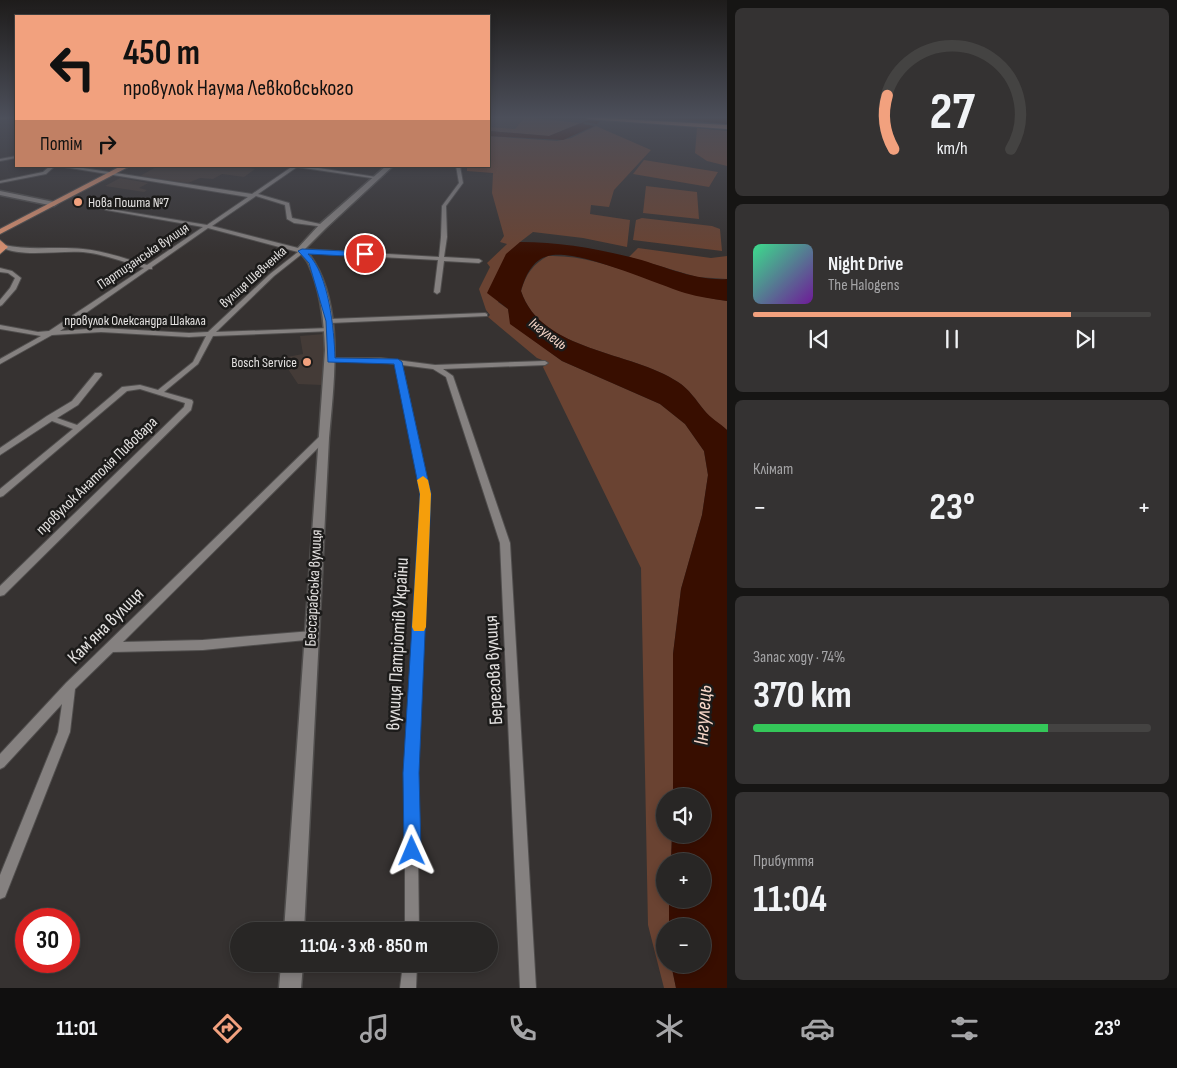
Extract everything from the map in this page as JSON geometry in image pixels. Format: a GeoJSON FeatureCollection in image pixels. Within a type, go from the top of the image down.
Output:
{"type":"FeatureCollection","features":[{"type":"Feature","properties":{"kind":"highway"},"geometry":{"type":"LineString","coordinates":[[0,232],[125,167]]}},
{"type":"Feature","properties":{"kind":"main road","name":"вулиця Шевченка"},"geometry":{"type":"LineString","coordinates":[[302,251],[301,246],[389,167]]}},
{"type":"Feature","properties":{"kind":"main road","name":"Бессарабська вулиця"},"geometry":{"type":"LineString","coordinates":[[295,922],[322,438],[331,360],[330,325],[312,262],[302,251]]}},
{"type":"Feature","properties":{"kind":"main road"},"geometry":{"type":"LineString","coordinates":[[290,988],[291,972]]}},
{"type":"Feature","properties":{"kind":"street"},"geometry":{"type":"LineString","coordinates":[[0,182],[44,173],[52,167]]}},
{"type":"Feature","properties":{"kind":"street"},"geometry":{"type":"LineString","coordinates":[[66,167],[256,195],[287,204],[290,219],[294,222],[323,226]]}},
{"type":"Feature","properties":{"kind":"street","name":"Партизанська вулиця"},"geometry":{"type":"LineString","coordinates":[[0,362],[34,341],[52,333],[150,268],[295,167]]}},
{"type":"Feature","properties":{"kind":"street"},"geometry":{"type":"LineString","coordinates":[[303,167],[376,178]]}},
{"type":"Feature","properties":{"kind":"street"},"geometry":{"type":"LineString","coordinates":[[437,292],[444,237],[444,206],[461,183],[458,167]]}},
{"type":"Feature","properties":{"kind":"street"},"geometry":{"type":"LineString","coordinates":[[0,194],[54,204]]}},
{"type":"Feature","properties":{"kind":"street"},"geometry":{"type":"LineString","coordinates":[[106,209],[209,227],[302,251],[479,261]]}},
{"type":"Feature","properties":{"kind":"street"},"geometry":{"type":"LineString","coordinates":[[1,247],[23,251],[46,249],[93,252],[150,268]]}},
{"type":"Feature","properties":{"kind":"street","name":"вулиця Шевченка"},"geometry":{"type":"LineString","coordinates":[[160,391],[196,363],[212,333],[272,275],[302,251]]}},
{"type":"Feature","properties":{"kind":"street"},"geometry":{"type":"LineString","coordinates":[[0,270],[10,272],[18,278],[13,289],[0,304]]}},
{"type":"Feature","properties":{"kind":"street","name":"провулок Олександра Шакала"},"geometry":{"type":"LineString","coordinates":[[0,327],[38,334],[101,330],[189,335],[485,315]]}},
{"type":"Feature","properties":{"kind":"street"},"geometry":{"type":"LineString","coordinates":[[331,360],[398,362],[435,367],[455,364],[545,363]]}},
{"type":"Feature","properties":{"kind":"street","name":"вулиця Патріотів України"},"geometry":{"type":"LineString","coordinates":[[398,362],[426,494],[411,773],[412,922]]}},
{"type":"Feature","properties":{"kind":"street","name":"Берегова вулиця"},"geometry":{"type":"LineString","coordinates":[[435,367],[449,376],[505,543],[528,988]]}},
{"type":"Feature","properties":{"kind":"street"},"geometry":{"type":"LineString","coordinates":[[0,452],[75,403],[98,375]]}},
{"type":"Feature","properties":{"kind":"street"},"geometry":{"type":"LineString","coordinates":[[0,494],[125,389],[136,386],[160,391]]}},
{"type":"Feature","properties":{"kind":"street","name":"провулок Анатолія Пивовара"},"geometry":{"type":"LineString","coordinates":[[0,592],[190,406],[187,400],[160,391]]}},
{"type":"Feature","properties":{"kind":"street"},"geometry":{"type":"LineString","coordinates":[[50,418],[78,428]]}},
{"type":"Feature","properties":{"kind":"street","name":"Камʼяна вулиця"},"geometry":{"type":"LineString","coordinates":[[0,892],[64,732],[70,687],[322,438]]}},
{"type":"Feature","properties":{"kind":"street"},"geometry":{"type":"LineString","coordinates":[[110,647],[203,645],[312,636]]}},
{"type":"Feature","properties":{"kind":"street"},"geometry":{"type":"LineString","coordinates":[[0,763],[70,687]]}},
{"type":"Feature","properties":{"kind":"street"},"geometry":{"type":"LineString","coordinates":[[408,988],[409,972]]}},
{"type":"Feature","properties":{"kind":"shaded area"},"geometry":{"type":"Polygon","coordinates":[[[490,163],[639,163],[614,190],[609,207],[591,205],[590,214],[630,220],[627,247],[583,238],[533,232],[520,242],[498,302],[508,309],[511,324],[562,361],[660,404],[685,424],[704,451],[708,475],[702,515],[681,589],[673,654],[673,788],[656,788],[656,843],[672,843],[671,853],[656,853],[656,908],[669,908],[669,918],[656,918],[656,956],[648,925],[641,568],[543,367],[547,362],[537,358],[488,317],[490,315],[486,310],[479,289],[490,267],[487,263],[507,244],[500,242],[504,236],[492,193],[493,173],[467,171],[467,167],[490,167],[490,163]]]}},
{"type":"Feature","properties":{"kind":"shaded area"},"geometry":{"type":"Polygon","coordinates":[[[642,163],[663,163],[718,172],[709,187],[633,174],[642,163]]]}},
{"type":"Feature","properties":{"kind":"shaded area"},"geometry":{"type":"Polygon","coordinates":[[[715,163],[727,163],[727,166],[715,163]]]}},
{"type":"Feature","properties":{"kind":"shaded area"},"geometry":{"type":"Polygon","coordinates":[[[156,167],[243,167],[255,169],[244,177],[222,174],[213,179],[200,178],[188,183],[140,176],[156,167]]]}},
{"type":"Feature","properties":{"kind":"shaded area"},"geometry":{"type":"Polygon","coordinates":[[[120,178],[148,183],[139,188],[147,190],[144,192],[105,186],[120,178]]]}},
{"type":"Feature","properties":{"kind":"shaded area"},"geometry":{"type":"Polygon","coordinates":[[[646,186],[697,192],[699,219],[643,213],[646,186]]]}},
{"type":"Feature","properties":{"kind":"shaded area"},"geometry":{"type":"Polygon","coordinates":[[[642,218],[712,226],[720,229],[722,251],[633,240],[636,220],[642,218]]]}},
{"type":"Feature","properties":{"kind":"shaded area"},"geometry":{"type":"Polygon","coordinates":[[[638,248],[711,258],[727,256],[727,279],[697,277],[629,257],[638,248]]]}},
{"type":"Feature","properties":{"kind":"shaded area"},"geometry":{"type":"Polygon","coordinates":[[[548,256],[593,261],[705,297],[727,301],[727,430],[709,416],[689,391],[678,382],[637,363],[590,348],[548,327],[532,311],[521,291],[525,279],[531,270],[538,262],[548,256]]]}},
{"type":"Feature","properties":{"kind":"shaded area"},"geometry":{"type":"Polygon","coordinates":[[[324,334],[325,362],[322,385],[298,384],[286,366],[287,357],[303,354],[300,336],[324,334]]]}},
{"type":"Feature","properties":{"kind":"shaded area"},"geometry":{"type":"Polygon","coordinates":[[[660,973],[673,973],[676,988],[664,988],[660,973]]]}},
{"type":"Feature","properties":{"kind":"water","name":"Інгулець"},"geometry":{"type":"Polygon","coordinates":[[[520,242],[562,244],[630,257],[702,278],[727,279],[727,301],[685,293],[616,268],[577,257],[561,255],[542,258],[533,265],[521,291],[532,311],[548,327],[590,348],[637,363],[678,382],[689,391],[706,413],[727,430],[727,988],[676,988],[673,973],[711,973],[711,918],[669,918],[669,908],[711,908],[711,853],[671,853],[672,843],[711,843],[711,788],[673,788],[673,654],[681,589],[702,515],[708,475],[704,451],[685,424],[660,404],[562,361],[510,324],[508,309],[487,293],[506,254],[520,242]]]}},
{"type":"Feature","properties":{"kind":"slow traffic"},"geometry":{"type":"LineString","coordinates":[[419,627],[426,494],[423,480]]}},
{"type":"Feature","properties":{"kind":"place","name":"Нова Пошта №7"},"geometry":{"type":"Point","coordinates":[78,202]}},
{"type":"Feature","properties":{"kind":"place","name":"Bosch Service"},"geometry":{"type":"Point","coordinates":[307,362]}},
{"type":"Feature","properties":{"kind":"route"},"geometry":{"type":"LineString","coordinates":[[365,254],[302,251],[312,262],[330,321],[331,360],[398,362],[426,494],[411,773],[412,851]]}}]}
